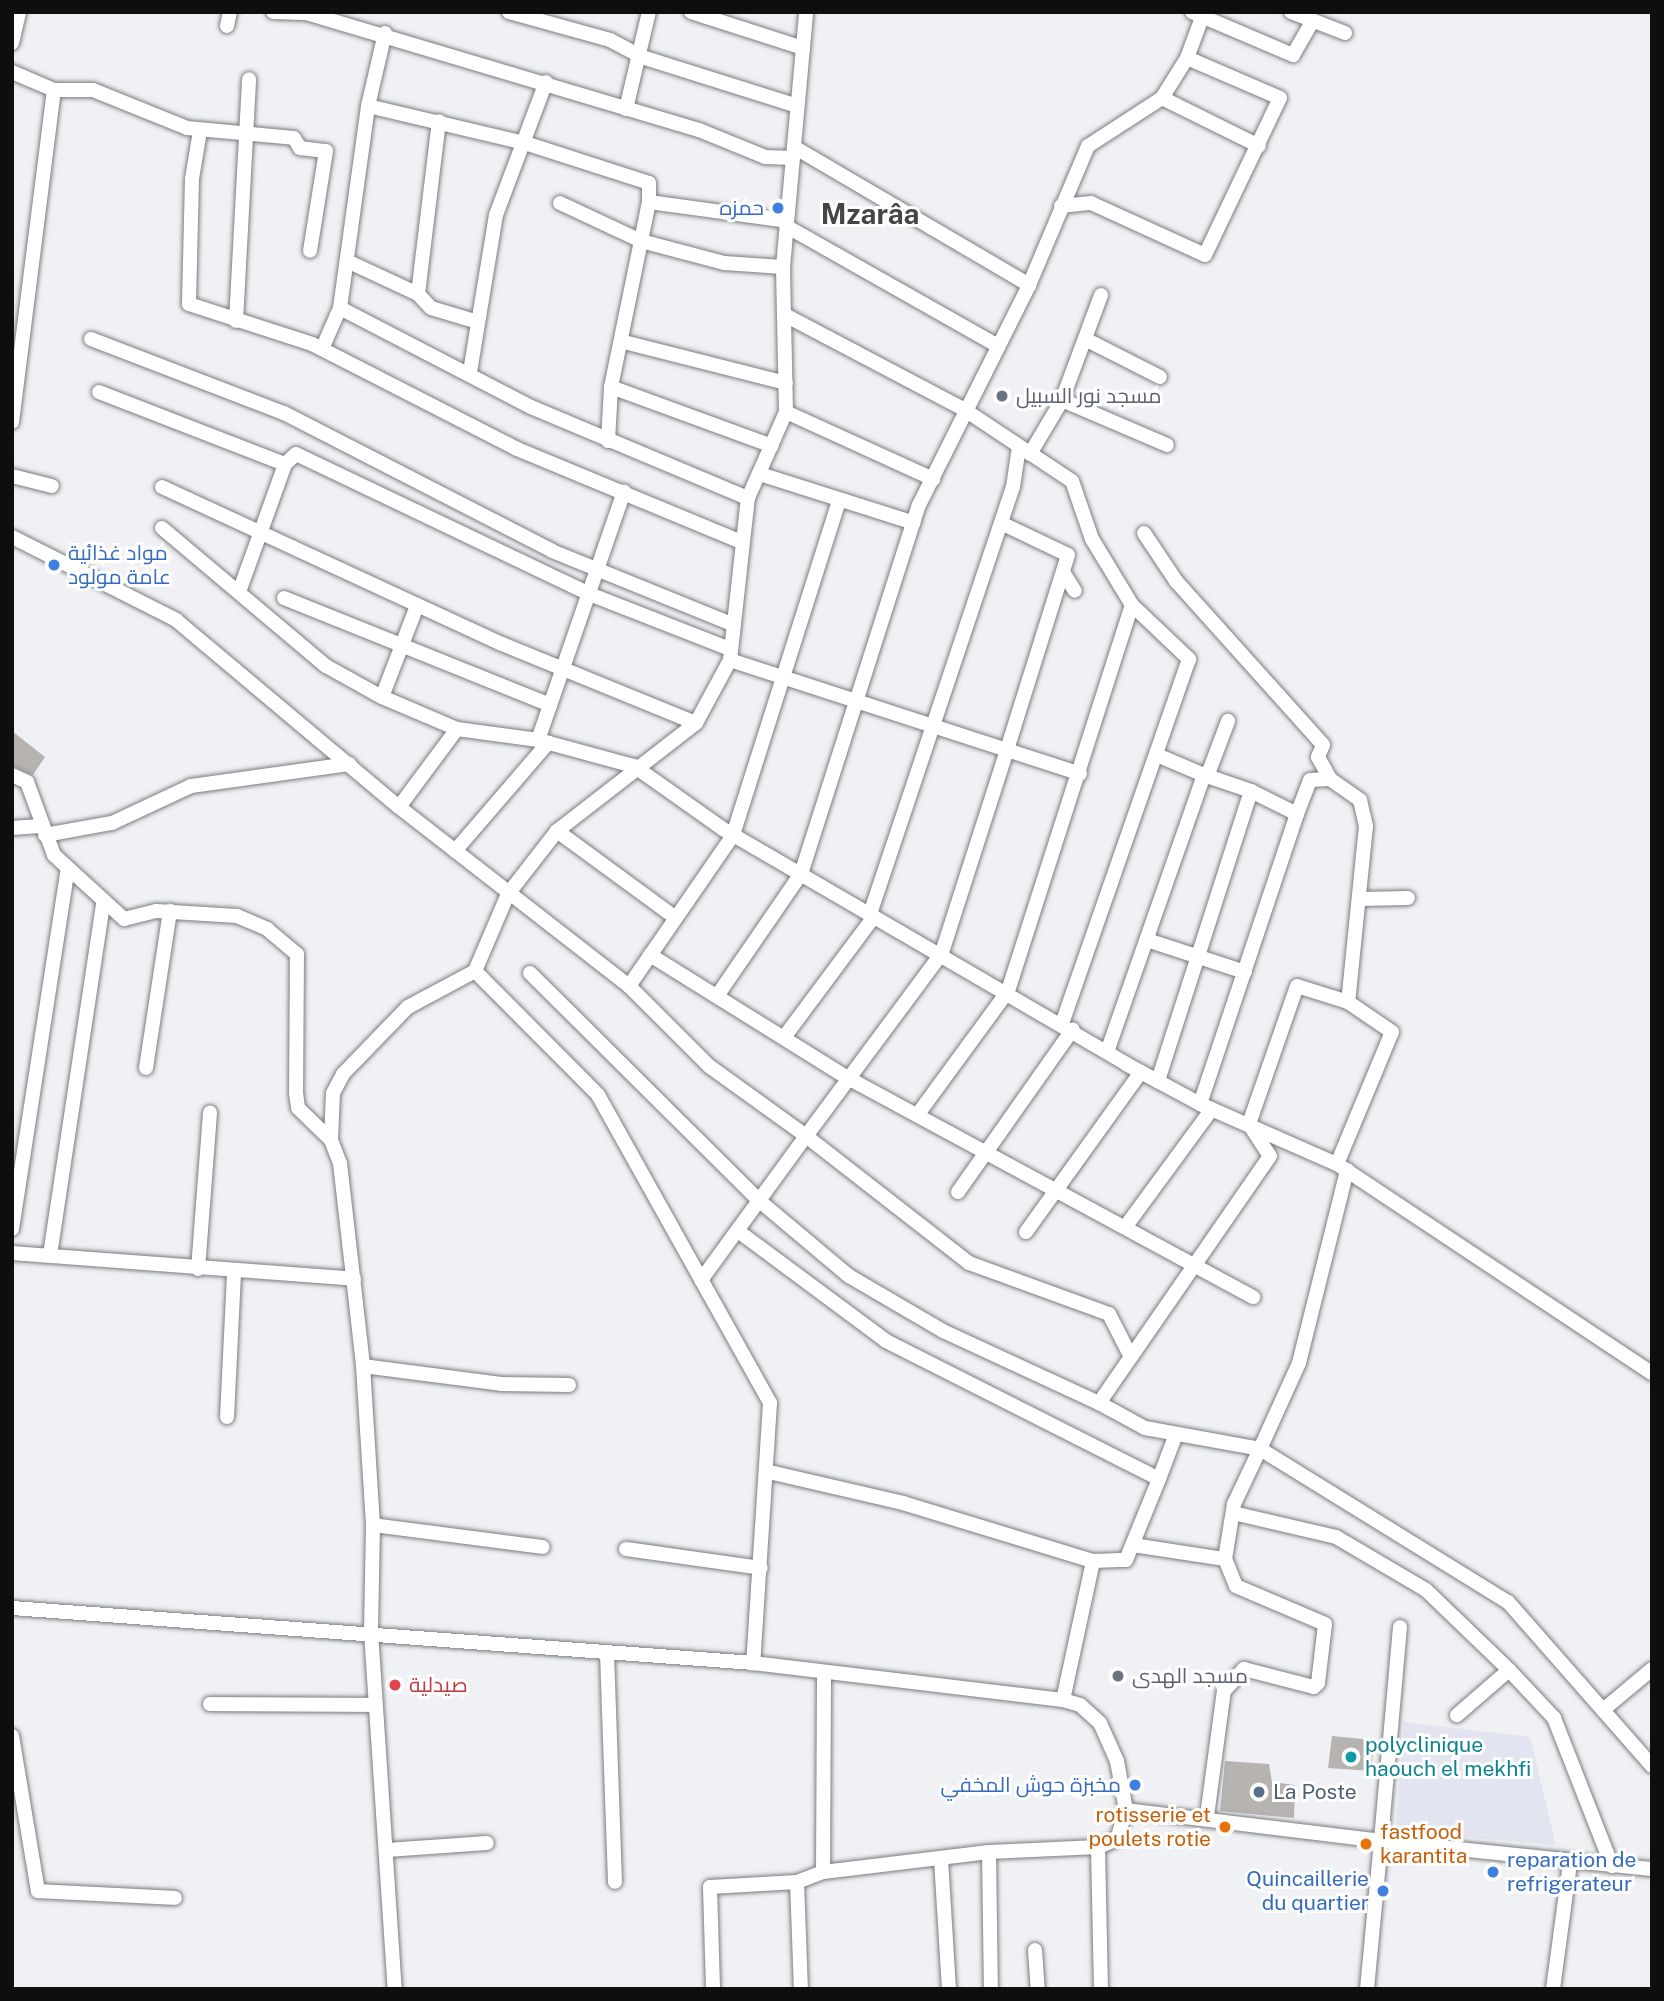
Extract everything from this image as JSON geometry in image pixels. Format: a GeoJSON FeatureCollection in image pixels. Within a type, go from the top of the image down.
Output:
{"type":"FeatureCollection","features":[{"type":"Feature","properties":{"kind":"street"},"geometry":{"type":"LineString","coordinates":[[12,43],[19,12]]}},
{"type":"Feature","properties":{"kind":"street"},"geometry":{"type":"LineString","coordinates":[[273,12],[303,13],[385,33],[546,82],[765,157],[793,153],[1029,285]]}},
{"type":"Feature","properties":{"kind":"street"},"geometry":{"type":"LineString","coordinates":[[509,12],[610,40],[642,57],[797,106]]}},
{"type":"Feature","properties":{"kind":"street"},"geometry":{"type":"LineString","coordinates":[[626,109],[642,57],[649,12]]}},
{"type":"Feature","properties":{"kind":"street"},"geometry":{"type":"LineString","coordinates":[[691,12],[803,48]]}},
{"type":"Feature","properties":{"kind":"street"},"geometry":{"type":"LineString","coordinates":[[394,1989],[371,1632],[373,1525],[363,1366],[340,1163],[331,1140],[333,1093],[368,1044],[408,1007],[475,971],[508,894],[557,831],[634,766],[696,723],[730,654],[739,541],[748,498],[763,475],[786,412],[783,267],[806,12]]}},
{"type":"Feature","properties":{"kind":"street"},"geometry":{"type":"LineString","coordinates":[[1291,12],[1345,33]]}},
{"type":"Feature","properties":{"kind":"street"},"geometry":{"type":"LineString","coordinates":[[717,996],[801,874],[914,523],[965,410],[1029,285],[1088,146],[1162,98],[1187,58],[1199,14],[1293,55],[1312,22]]}},
{"type":"Feature","properties":{"kind":"street"},"geometry":{"type":"LineString","coordinates":[[323,349],[340,308],[368,106],[385,33]]}},
{"type":"Feature","properties":{"kind":"street"},"geometry":{"type":"LineString","coordinates":[[1061,206],[1091,203],[1205,255],[1280,99],[1187,58]]}},
{"type":"Feature","properties":{"kind":"street"},"geometry":{"type":"LineString","coordinates":[[12,72],[54,90],[93,90],[200,131],[293,138],[300,148],[326,151],[310,251]]}},
{"type":"Feature","properties":{"kind":"street"},"geometry":{"type":"LineString","coordinates":[[236,321],[249,79]]}},
{"type":"Feature","properties":{"kind":"street"},"geometry":{"type":"LineString","coordinates":[[470,372],[496,215],[546,82]]}},
{"type":"Feature","properties":{"kind":"street"},"geometry":{"type":"LineString","coordinates":[[12,422],[54,90]]}},
{"type":"Feature","properties":{"kind":"street"},"geometry":{"type":"LineString","coordinates":[[1162,98],[1259,146]]}},
{"type":"Feature","properties":{"kind":"street"},"geometry":{"type":"LineString","coordinates":[[368,106],[525,143],[649,183],[655,203],[641,241],[624,342],[611,387],[608,440]]}},
{"type":"Feature","properties":{"kind":"street"},"geometry":{"type":"LineString","coordinates":[[418,293],[439,121]]}},
{"type":"Feature","properties":{"kind":"street"},"geometry":{"type":"LineString","coordinates":[[200,131],[189,304],[323,349],[517,449],[624,491],[739,541]]}},
{"type":"Feature","properties":{"kind":"street"},"geometry":{"type":"LineString","coordinates":[[559,203],[641,241],[724,263],[783,267]]}},
{"type":"Feature","properties":{"kind":"street"},"geometry":{"type":"LineString","coordinates":[[655,203],[787,224],[998,346]]}},
{"type":"Feature","properties":{"kind":"street"},"geometry":{"type":"LineString","coordinates":[[347,261],[418,293],[431,308],[478,322]]}},
{"type":"Feature","properties":{"kind":"street"},"geometry":{"type":"LineString","coordinates":[[785,1036],[871,916],[1024,450],[1062,400],[1101,295]]}},
{"type":"Feature","properties":{"kind":"street"},"geometry":{"type":"LineString","coordinates":[[340,308],[608,440],[748,498]]}},
{"type":"Feature","properties":{"kind":"street"},"geometry":{"type":"LineString","coordinates":[[786,315],[965,410],[1072,481],[1092,539],[1132,605],[1189,659],[1067,1027],[958,1192]]}},
{"type":"Feature","properties":{"kind":"street"},"geometry":{"type":"LineString","coordinates":[[91,339],[284,413],[552,551],[597,565],[732,624]]}},
{"type":"Feature","properties":{"kind":"street"},"geometry":{"type":"LineString","coordinates":[[1085,339],[1160,377]]}},
{"type":"Feature","properties":{"kind":"street"},"geometry":{"type":"LineString","coordinates":[[624,342],[786,383]]}},
{"type":"Feature","properties":{"kind":"street"},"geometry":{"type":"LineString","coordinates":[[611,387],[772,446]]}},
{"type":"Feature","properties":{"kind":"street"},"geometry":{"type":"LineString","coordinates":[[99,392],[285,464]]}},
{"type":"Feature","properties":{"kind":"street"},"geometry":{"type":"LineString","coordinates":[[1062,400],[1167,445]]}},
{"type":"Feature","properties":{"kind":"street"},"geometry":{"type":"LineString","coordinates":[[786,412],[933,479]]}},
{"type":"Feature","properties":{"kind":"street"},"geometry":{"type":"LineString","coordinates":[[239,592],[264,531],[285,464],[296,454],[587,593],[730,654],[781,679],[933,723],[1080,774]]}},
{"type":"Feature","properties":{"kind":"street"},"geometry":{"type":"LineString","coordinates":[[763,475],[914,523]]}},
{"type":"Feature","properties":{"kind":"street"},"geometry":{"type":"LineString","coordinates":[[12,476],[52,486]]}},
{"type":"Feature","properties":{"kind":"street"},"geometry":{"type":"LineString","coordinates":[[162,487],[264,531],[417,606],[696,723]]}},
{"type":"Feature","properties":{"kind":"street"},"geometry":{"type":"LineString","coordinates":[[455,851],[543,741],[562,665],[624,491]]}},
{"type":"Feature","properties":{"kind":"street"},"geometry":{"type":"LineString","coordinates":[[629,986],[733,835],[839,500]]}},
{"type":"Feature","properties":{"kind":"street"},"geometry":{"type":"LineString","coordinates":[[701,1280],[762,1203],[846,1077],[942,953],[1068,555],[1001,523]]}},
{"type":"Feature","properties":{"kind":"street"},"geometry":{"type":"LineString","coordinates":[[162,528],[326,666],[382,697],[457,729],[543,741],[634,766],[733,835],[871,916],[1008,991],[1141,1072],[1206,1106],[1342,1167],[1652,1373]]}},
{"type":"Feature","properties":{"kind":"street"},"geometry":{"type":"LineString","coordinates":[[1144,533],[1176,581],[1323,745],[1318,757],[1331,779],[1360,800],[1366,826],[1348,1002]]}},
{"type":"Feature","properties":{"kind":"street"},"geometry":{"type":"LineString","coordinates":[[12,537],[176,620],[398,807],[629,986],[709,1066],[806,1136],[969,1263],[1109,1314],[1131,1357]]}},
{"type":"Feature","properties":{"kind":"street"},"geometry":{"type":"LineString","coordinates":[[1063,572],[1075,590]]}},
{"type":"Feature","properties":{"kind":"street"},"geometry":{"type":"LineString","coordinates":[[284,598],[401,649],[550,705]]}},
{"type":"Feature","properties":{"kind":"street"},"geometry":{"type":"LineString","coordinates":[[918,1114],[1008,991],[1080,774],[1132,605]]}},
{"type":"Feature","properties":{"kind":"street"},"geometry":{"type":"LineString","coordinates":[[382,697],[417,606]]}},
{"type":"Feature","properties":{"kind":"street"},"geometry":{"type":"LineString","coordinates":[[1107,1052],[1206,775],[1228,721]]}},
{"type":"Feature","properties":{"kind":"street"},"geometry":{"type":"LineString","coordinates":[[398,807],[457,729]]}},
{"type":"Feature","properties":{"kind":"street"},"geometry":{"type":"LineString","coordinates":[[1157,755],[1251,790],[1297,814]]}},
{"type":"Feature","properties":{"kind":"street"},"geometry":{"type":"LineString","coordinates":[[12,828],[43,830],[111,823],[191,786],[349,764]]}},
{"type":"Feature","properties":{"kind":"street"},"geometry":{"type":"LineString","coordinates":[[12,775],[27,782],[43,830],[68,868],[103,904],[136,921],[170,911],[237,916],[267,929],[297,954],[297,1101],[308,1122],[331,1140]]}},
{"type":"Feature","properties":{"kind":"street"},"geometry":{"type":"LineString","coordinates":[[1126,1226],[1206,1106],[1245,972],[1297,814],[1310,780],[1331,779]]}},
{"type":"Feature","properties":{"kind":"street"},"geometry":{"type":"LineString","coordinates":[[1158,1081],[1251,790]]}},
{"type":"Feature","properties":{"kind":"street"},"geometry":{"type":"LineString","coordinates":[[557,831],[676,918]]}},
{"type":"Feature","properties":{"kind":"street"},"geometry":{"type":"LineString","coordinates":[[12,1229],[68,868]]}},
{"type":"Feature","properties":{"kind":"street"},"geometry":{"type":"LineString","coordinates":[[1359,899],[1408,898]]}},
{"type":"Feature","properties":{"kind":"street"},"geometry":{"type":"LineString","coordinates":[[50,1255],[103,904]]}},
{"type":"Feature","properties":{"kind":"street"},"geometry":{"type":"LineString","coordinates":[[146,1068],[170,911]]}},
{"type":"Feature","properties":{"kind":"street"},"geometry":{"type":"LineString","coordinates":[[1147,940],[1245,972]]}},
{"type":"Feature","properties":{"kind":"street"},"geometry":{"type":"LineString","coordinates":[[650,955],[785,1036],[846,1077],[988,1150],[1253,1297]]}},
{"type":"Feature","properties":{"kind":"street"},"geometry":{"type":"LineString","coordinates":[[475,971],[598,1095],[770,1403],[769,1472],[752,1663]]}},
{"type":"Feature","properties":{"kind":"street"},"geometry":{"type":"LineString","coordinates":[[530,973],[762,1203],[849,1276],[943,1331],[1145,1428],[1260,1449],[1508,1602],[1652,1766]]}},
{"type":"Feature","properties":{"kind":"street"},"geometry":{"type":"LineString","coordinates":[[1206,1816],[1224,1691],[1244,1669],[1317,1686],[1325,1624],[1236,1586],[1225,1559],[1233,1513],[1299,1363],[1342,1167],[1392,1032],[1348,1002],[1297,986],[1249,1124]]}},
{"type":"Feature","properties":{"kind":"street"},"geometry":{"type":"LineString","coordinates":[[1026,1232],[1141,1072]]}},
{"type":"Feature","properties":{"kind":"street"},"geometry":{"type":"LineString","coordinates":[[198,1269],[210,1112]]}},
{"type":"Feature","properties":{"kind":"street"},"geometry":{"type":"LineString","coordinates":[[1099,1404],[1270,1156],[1249,1124]]}},
{"type":"Feature","properties":{"kind":"street"},"geometry":{"type":"LineString","coordinates":[[738,1231],[886,1341],[1159,1479]]}},
{"type":"Feature","properties":{"kind":"street"},"geometry":{"type":"LineString","coordinates":[[12,1253],[234,1272],[354,1279]]}},
{"type":"Feature","properties":{"kind":"street"},"geometry":{"type":"LineString","coordinates":[[227,1417],[234,1272]]}},
{"type":"Feature","properties":{"kind":"street"},"geometry":{"type":"LineString","coordinates":[[363,1366],[500,1384],[569,1385]]}},
{"type":"Feature","properties":{"kind":"street"},"geometry":{"type":"LineString","coordinates":[[769,1472],[903,1503],[1093,1561],[1124,1561],[1133,1545],[1176,1434]]}},
{"type":"Feature","properties":{"kind":"street"},"geometry":{"type":"LineString","coordinates":[[1233,1513],[1336,1537],[1384,1561],[1426,1590],[1509,1670],[1554,1718],[1612,1866]]}},
{"type":"Feature","properties":{"kind":"street"},"geometry":{"type":"LineString","coordinates":[[373,1525],[543,1547]]}},
{"type":"Feature","properties":{"kind":"street"},"geometry":{"type":"LineString","coordinates":[[1133,1545],[1225,1559]]}},
{"type":"Feature","properties":{"kind":"street"},"geometry":{"type":"LineString","coordinates":[[626,1549],[761,1568]]}},
{"type":"Feature","properties":{"kind":"street"},"geometry":{"type":"LineString","coordinates":[[1063,1700],[1093,1561]]}},
{"type":"Feature","properties":{"kind":"street"},"geometry":{"type":"LineString","coordinates":[[12,1608],[371,1632],[476,1646],[752,1663],[824,1674],[1063,1700],[1080,1705],[1100,1723],[1117,1761],[1126,1810],[1117,1839],[1098,1847],[989,1852],[823,1872],[797,1882],[710,1887],[713,1989]]}},
{"type":"Feature","properties":{"kind":"street"},"geometry":{"type":"LineString","coordinates":[[1367,1989],[1400,1627]]}},
{"type":"Feature","properties":{"kind":"street"},"geometry":{"type":"LineString","coordinates":[[607,1653],[615,1882]]}},
{"type":"Feature","properties":{"kind":"street"},"geometry":{"type":"LineString","coordinates":[[1603,1710],[1652,1669]]}},
{"type":"Feature","properties":{"kind":"street"},"geometry":{"type":"LineString","coordinates":[[1457,1715],[1509,1670]]}},
{"type":"Feature","properties":{"kind":"street"},"geometry":{"type":"LineString","coordinates":[[823,1872],[824,1674]]}},
{"type":"Feature","properties":{"kind":"street"},"geometry":{"type":"LineString","coordinates":[[210,1704],[376,1705]]}},
{"type":"Feature","properties":{"kind":"street"},"geometry":{"type":"LineString","coordinates":[[12,1736],[38,1891],[175,1898]]}},
{"type":"Feature","properties":{"kind":"street"},"geometry":{"type":"LineString","coordinates":[[1126,1810],[1206,1816],[1381,1841],[1570,1863],[1652,1869]]}},
{"type":"Feature","properties":{"kind":"street"},"geometry":{"type":"LineString","coordinates":[[387,1850],[487,1843]]}},
{"type":"Feature","properties":{"kind":"street"},"geometry":{"type":"LineString","coordinates":[[1098,1847],[1101,1989]]}},
{"type":"Feature","properties":{"kind":"street"},"geometry":{"type":"LineString","coordinates":[[989,1852],[991,1989]]}},
{"type":"Feature","properties":{"kind":"street"},"geometry":{"type":"LineString","coordinates":[[941,1859],[949,1989]]}},
{"type":"Feature","properties":{"kind":"street"},"geometry":{"type":"LineString","coordinates":[[1553,1989],[1570,1863]]}},
{"type":"Feature","properties":{"kind":"street"},"geometry":{"type":"LineString","coordinates":[[797,1882],[801,1989]]}},
{"type":"Feature","properties":{"kind":"street"},"geometry":{"type":"LineString","coordinates":[[1033,1988],[1035,1950]]}},
{"type":"Feature","properties":{"kind":"shaded area"},"geometry":{"type":"Polygon","coordinates":[[[1404,1722],[1530,1737],[1556,1845],[1396,1831],[1404,1722]]]}},
{"type":"Feature","properties":{"kind":"building"},"geometry":{"type":"Polygon","coordinates":[[[12,731],[45,757],[33,775],[12,766],[12,731]]]}},
{"type":"Feature","properties":{"kind":"building","name":"polyclinique haouch el mekhfi"},"geometry":{"type":"Polygon","coordinates":[[[1332,1736],[1373,1740],[1372,1771],[1328,1768],[1332,1736]]]}},
{"type":"Feature","properties":{"kind":"building","name":"La Poste"},"geometry":{"type":"Polygon","coordinates":[[[1225,1761],[1269,1764],[1272,1782],[1295,1785],[1294,1818],[1220,1811],[1225,1761]]]}},
{"type":"Feature","properties":{"kind":"place","name":"حمزه"},"geometry":{"type":"Point","coordinates":[778,208]}},
{"type":"Feature","properties":{"kind":"place","name":"مسجد نور السبيل"},"geometry":{"type":"Point","coordinates":[1002,396]}},
{"type":"Feature","properties":{"kind":"place","name":"مواد غذائية عامة مولود"},"geometry":{"type":"Point","coordinates":[54,565]}},
{"type":"Feature","properties":{"kind":"place","name":"مسجد الهدى"},"geometry":{"type":"Point","coordinates":[1118,1676]}},
{"type":"Feature","properties":{"kind":"place","name":"صيدلية"},"geometry":{"type":"Point","coordinates":[395,1685]}},
{"type":"Feature","properties":{"kind":"place","name":"polyclinique haouch el mekhfi"},"geometry":{"type":"Point","coordinates":[1351,1757]}},
{"type":"Feature","properties":{"kind":"place","name":"مخبزة حوش المخفي"},"geometry":{"type":"Point","coordinates":[1135,1785]}},
{"type":"Feature","properties":{"kind":"place","name":"La Poste"},"geometry":{"type":"Point","coordinates":[1259,1792]}},
{"type":"Feature","properties":{"kind":"place","name":"rotisserie et poulets rotie"},"geometry":{"type":"Point","coordinates":[1225,1827]}},
{"type":"Feature","properties":{"kind":"place","name":"fastfood karantita"},"geometry":{"type":"Point","coordinates":[1366,1844]}},
{"type":"Feature","properties":{"kind":"place","name":"reparation de refrigerateur"},"geometry":{"type":"Point","coordinates":[1493,1872]}},
{"type":"Feature","properties":{"kind":"place","name":"Quincaillerie du quartier"},"geometry":{"type":"Point","coordinates":[1383,1891]}},
{"type":"Feature","properties":{"kind":"district","name":"Mzarâa"},"geometry":{"type":"Point","coordinates":[870,214]}}]}
